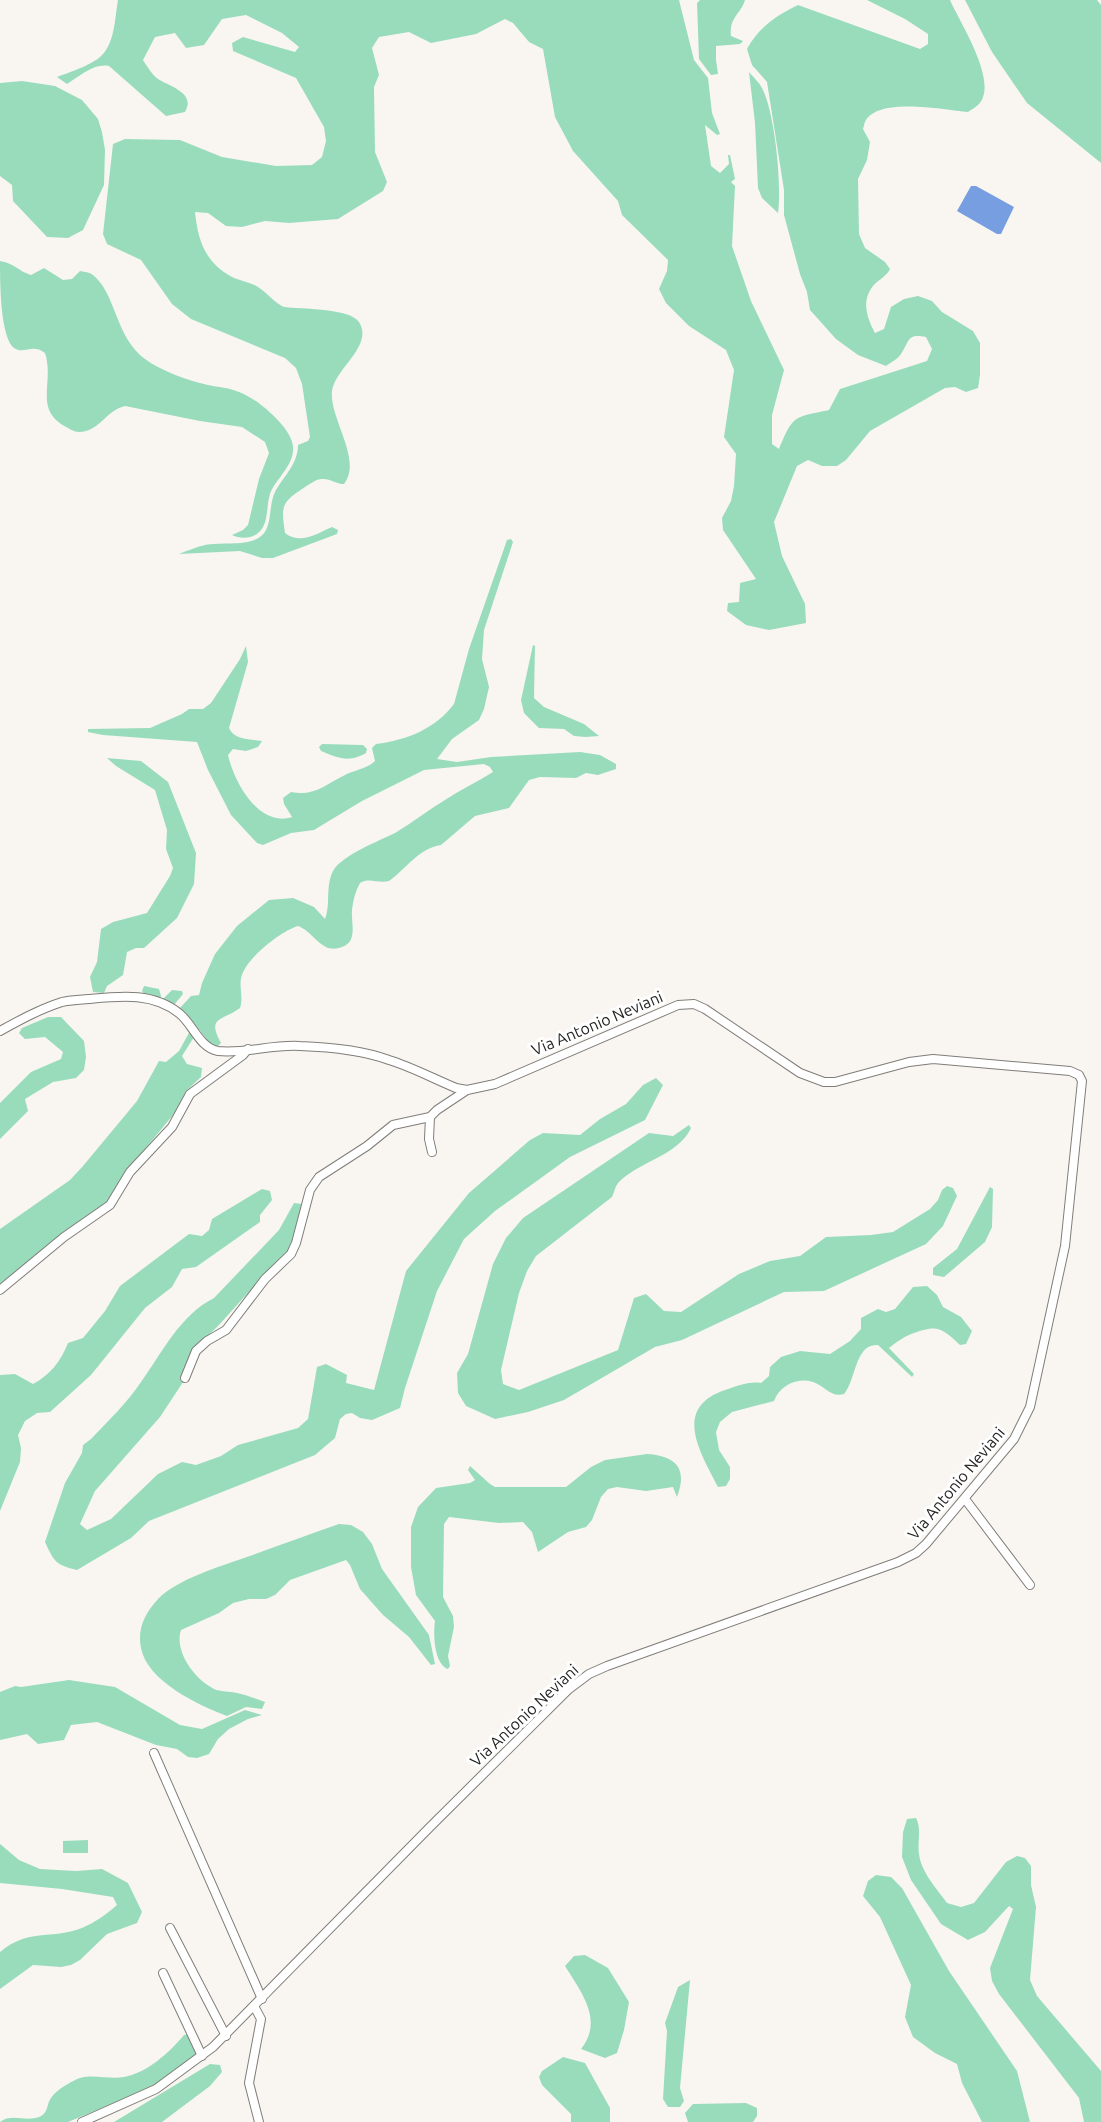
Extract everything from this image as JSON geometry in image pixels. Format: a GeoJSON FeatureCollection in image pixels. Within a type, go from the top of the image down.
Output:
{"type":"FeatureCollection","features":[{"type":"Feature","properties":{"kind":"street"},"geometry":{"type":"LineString","coordinates":[[0,1031],[28,1015],[64,1002],[131,996],[159,1002],[174,1009],[187,1020],[206,1046],[212,1049],[239,1051],[297,1045],[367,1054],[392,1060],[456,1088],[467,1090]]}},
{"type":"Feature","properties":{"kind":"street","name":"Via Antonio Neviani"},"geometry":{"type":"LineString","coordinates":[[82,2122],[156,2089],[226,2036],[431,1826],[569,1689],[585,1677],[607,1666],[908,1557],[926,1544],[965,1499],[1016,1435],[1031,1404],[1068,1226],[1082,1084],[1079,1075],[1070,1071],[933,1059],[909,1062],[836,1082],[824,1082],[800,1073],[700,1007],[687,1004],[656,1014],[495,1084],[467,1090],[430,1117]]}},
{"type":"Feature","properties":{"kind":"street"},"geometry":{"type":"LineString","coordinates":[[0,1290],[64,1238],[110,1205],[130,1172],[172,1127],[190,1094],[248,1049]]}},
{"type":"Feature","properties":{"kind":"street"},"geometry":{"type":"LineString","coordinates":[[185,1378],[196,1352],[207,1341],[226,1330],[265,1279],[291,1254],[296,1243],[309,1190],[319,1177],[367,1146],[393,1125],[430,1117],[429,1139],[432,1152]]}},
{"type":"Feature","properties":{"kind":"street"},"geometry":{"type":"LineString","coordinates":[[965,1499],[1030,1585]]}},
{"type":"Feature","properties":{"kind":"street"},"geometry":{"type":"LineString","coordinates":[[154,1753],[181,1823],[262,1999]]}},
{"type":"Feature","properties":{"kind":"street"},"geometry":{"type":"LineString","coordinates":[[170,1928],[226,2036]]}},
{"type":"Feature","properties":{"kind":"street"},"geometry":{"type":"LineString","coordinates":[[164,1973],[202,2056]]}},
{"type":"Feature","properties":{"kind":"street"},"geometry":{"type":"LineString","coordinates":[[254,2006],[261,2019],[249,2083],[259,2122]]}},
{"type":"Feature","properties":{"kind":"green space"},"geometry":{"type":"Polygon","coordinates":[[[118,0],[679,0],[694,60],[708,78],[712,113],[720,134],[717,135],[705,125],[711,166],[720,173],[729,164],[728,155],[730,155],[735,179],[731,182],[735,186],[732,246],[751,301],[784,370],[772,415],[772,444],[779,449],[788,429],[796,419],[829,410],[840,389],[927,361],[932,349],[926,337],[912,337],[900,356],[886,366],[858,355],[836,339],[810,310],[807,292],[784,215],[784,190],[767,82],[752,65],[747,49],[751,41],[769,23],[798,5],[920,49],[928,44],[928,34],[905,19],[867,0],[950,0],[976,52],[984,82],[984,94],[979,104],[968,112],[899,107],[874,113],[866,120],[863,129],[870,142],[867,160],[858,179],[859,234],[865,248],[885,262],[890,269],[873,286],[867,298],[866,310],[875,333],[884,329],[891,307],[904,299],[918,296],[932,301],[942,312],[973,331],[980,343],[978,388],[966,392],[955,387],[945,388],[870,431],[846,460],[837,466],[822,466],[808,460],[797,466],[774,522],[782,556],[805,604],[806,623],[769,630],[746,625],[727,611],[728,603],[739,602],[740,583],[756,579],[723,530],[722,518],[731,501],[734,486],[736,454],[724,437],[734,370],[726,350],[689,326],[666,303],[659,289],[667,271],[668,260],[622,215],[618,201],[573,151],[555,117],[543,49],[529,42],[513,23],[505,19],[476,34],[431,43],[409,32],[379,37],[372,48],[379,75],[374,87],[375,152],[387,182],[383,191],[338,219],[289,223],[265,221],[242,227],[226,226],[208,213],[195,212],[204,250],[215,265],[223,271],[258,287],[284,307],[346,314],[359,322],[362,340],[335,382],[332,391],[335,414],[348,451],[349,474],[344,484],[325,479],[313,482],[291,497],[283,510],[285,533],[291,536],[308,537],[332,527],[338,530],[337,534],[273,558],[262,558],[240,551],[179,554],[205,545],[255,540],[266,530],[276,490],[293,463],[298,445],[308,441],[310,437],[302,384],[296,368],[285,358],[191,319],[172,304],[141,260],[107,244],[103,234],[113,144],[125,139],[180,140],[222,157],[276,166],[312,165],[322,157],[326,141],[324,127],[296,78],[233,51],[232,43],[243,37],[295,52],[299,47],[282,33],[246,15],[222,19],[204,45],[186,48],[175,33],[155,37],[143,60],[156,77],[185,95],[188,105],[185,112],[166,116],[109,66],[93,68],[67,84],[57,77],[99,58],[107,49],[112,35],[118,0]]]}},
{"type":"Feature","properties":{"kind":"green space"},"geometry":{"type":"Polygon","coordinates":[[[700,0],[745,0],[733,20],[731,30],[731,36],[743,41],[740,44],[716,46],[718,74],[711,75],[699,59],[697,3],[700,0]]]}},
{"type":"Feature","properties":{"kind":"green space"},"geometry":{"type":"Polygon","coordinates":[[[965,0],[1097,0],[1101,5],[1101,163],[1027,103],[992,52],[965,0]]]}},
{"type":"Feature","properties":{"kind":"green space"},"geometry":{"type":"Polygon","coordinates":[[[749,72],[762,87],[771,116],[778,169],[778,213],[762,198],[758,188],[755,123],[749,72]]]}},
{"type":"Feature","properties":{"kind":"green space"},"geometry":{"type":"Polygon","coordinates":[[[22,81],[55,86],[82,100],[98,119],[102,132],[105,150],[104,185],[83,230],[68,238],[47,237],[13,201],[12,185],[0,176],[0,83],[22,81]]]}},
{"type":"Feature","properties":{"kind":"green space"},"geometry":{"type":"Polygon","coordinates":[[[0,261],[9,263],[31,275],[44,268],[63,280],[72,279],[80,271],[91,274],[101,283],[107,293],[127,339],[145,359],[159,368],[184,378],[245,395],[263,406],[279,421],[292,440],[292,456],[270,494],[262,530],[245,538],[232,535],[248,525],[259,479],[269,453],[265,442],[242,427],[125,406],[83,432],[72,430],[57,421],[48,404],[45,353],[36,349],[18,350],[9,342],[3,321],[0,261]]]}},
{"type":"Feature","properties":{"kind":"green space"},"geometry":{"type":"Polygon","coordinates":[[[511,539],[513,542],[484,630],[482,659],[489,687],[484,709],[479,720],[452,739],[437,759],[457,762],[491,757],[580,752],[600,755],[616,764],[616,769],[598,775],[586,773],[576,778],[540,777],[529,780],[509,808],[475,816],[441,845],[419,855],[389,881],[360,883],[352,907],[352,937],[347,945],[335,949],[328,948],[298,926],[274,939],[245,968],[241,979],[240,1008],[218,1020],[215,1028],[221,1043],[218,1046],[212,1046],[179,1009],[191,996],[199,995],[215,954],[237,926],[269,900],[293,898],[314,907],[325,919],[331,877],[333,871],[344,859],[395,833],[451,796],[493,772],[484,764],[424,770],[362,801],[314,830],[291,833],[263,845],[257,843],[231,815],[208,770],[197,742],[103,735],[88,732],[88,729],[150,728],[189,709],[203,709],[211,703],[246,646],[248,662],[229,728],[238,737],[262,741],[258,747],[246,751],[233,749],[228,755],[242,789],[259,809],[269,816],[280,819],[292,817],[283,798],[291,792],[313,791],[368,766],[375,761],[372,748],[376,744],[399,740],[420,732],[438,720],[454,704],[469,649],[507,540],[511,539]]]}},
{"type":"Feature","properties":{"kind":"green space"},"geometry":{"type":"Polygon","coordinates":[[[533,645],[535,646],[534,698],[544,707],[584,724],[599,736],[574,736],[564,729],[539,728],[524,713],[521,700],[533,645]]]}},
{"type":"Feature","properties":{"kind":"green space"},"geometry":{"type":"Polygon","coordinates":[[[322,744],[363,745],[367,749],[366,753],[349,759],[321,751],[319,747],[322,744]]]}},
{"type":"Feature","properties":{"kind":"green space"},"geometry":{"type":"Polygon","coordinates":[[[107,758],[141,761],[168,782],[196,853],[194,884],[177,918],[144,948],[136,948],[127,952],[123,975],[107,986],[104,993],[93,992],[90,977],[97,962],[101,929],[113,922],[147,913],[173,868],[166,849],[167,830],[155,790],[107,758]]]}},
{"type":"Feature","properties":{"kind":"green space"},"geometry":{"type":"Polygon","coordinates":[[[144,986],[159,989],[160,998],[145,995],[142,991],[144,986]]]}},
{"type":"Feature","properties":{"kind":"green space"},"geometry":{"type":"Polygon","coordinates":[[[172,990],[182,991],[183,994],[174,1005],[163,999],[172,990]]]}},
{"type":"Feature","properties":{"kind":"green space"},"geometry":{"type":"Polygon","coordinates":[[[48,1017],[61,1017],[84,1041],[86,1057],[84,1070],[76,1078],[53,1082],[25,1099],[28,1111],[0,1139],[0,1103],[31,1072],[61,1059],[63,1052],[45,1037],[25,1039],[19,1033],[22,1028],[48,1017]]]}},
{"type":"Feature","properties":{"kind":"green space"},"geometry":{"type":"Polygon","coordinates":[[[190,1031],[194,1037],[182,1056],[187,1064],[202,1068],[201,1077],[186,1091],[173,1115],[131,1166],[106,1204],[86,1216],[0,1284],[0,1229],[70,1180],[137,1101],[159,1061],[166,1062],[179,1051],[190,1031]]]}},
{"type":"Feature","properties":{"kind":"green space"},"geometry":{"type":"Polygon","coordinates":[[[656,1078],[663,1085],[645,1120],[570,1157],[495,1211],[464,1239],[437,1291],[400,1408],[372,1420],[360,1418],[352,1413],[346,1414],[340,1419],[335,1438],[315,1455],[149,1521],[131,1538],[77,1570],[60,1564],[54,1558],[45,1542],[65,1483],[82,1453],[83,1445],[130,1397],[181,1324],[202,1305],[214,1298],[279,1230],[294,1203],[302,1204],[291,1248],[200,1343],[191,1370],[160,1417],[95,1491],[80,1524],[87,1530],[111,1519],[158,1474],[182,1462],[196,1465],[221,1456],[238,1445],[298,1428],[308,1419],[317,1367],[326,1364],[347,1375],[346,1383],[374,1390],[406,1271],[469,1193],[530,1140],[543,1133],[580,1135],[600,1119],[626,1104],[643,1085],[656,1078]]]}},
{"type":"Feature","properties":{"kind":"green space"},"geometry":{"type":"Polygon","coordinates":[[[689,1125],[691,1128],[685,1138],[677,1145],[627,1175],[618,1183],[612,1197],[536,1256],[527,1271],[519,1293],[501,1370],[503,1384],[519,1390],[618,1350],[634,1298],[646,1294],[664,1311],[681,1312],[739,1274],[770,1261],[800,1256],[826,1237],[893,1232],[930,1209],[947,1186],[953,1188],[957,1196],[943,1226],[926,1244],[824,1291],[784,1292],[682,1340],[655,1347],[564,1400],[528,1412],[495,1419],[466,1406],[458,1393],[457,1373],[468,1354],[493,1264],[506,1238],[523,1218],[649,1133],[673,1136],[689,1125]]]}},
{"type":"Feature","properties":{"kind":"green space"},"geometry":{"type":"Polygon","coordinates":[[[990,1187],[993,1189],[992,1227],[985,1242],[944,1277],[933,1275],[933,1268],[957,1249],[990,1187]]]}},
{"type":"Feature","properties":{"kind":"green space"},"geometry":{"type":"Polygon","coordinates":[[[262,1189],[270,1191],[272,1200],[260,1215],[260,1222],[196,1267],[182,1269],[172,1287],[145,1308],[91,1375],[50,1412],[37,1413],[25,1421],[18,1435],[21,1448],[20,1462],[0,1511],[0,1375],[15,1374],[33,1384],[45,1376],[62,1356],[68,1343],[83,1338],[105,1311],[120,1286],[189,1234],[202,1236],[209,1230],[212,1219],[262,1189]]]}},
{"type":"Feature","properties":{"kind":"green space"},"geometry":{"type":"Polygon","coordinates":[[[927,1286],[937,1295],[943,1307],[961,1317],[972,1331],[966,1344],[960,1345],[948,1334],[938,1329],[922,1330],[889,1348],[914,1374],[912,1377],[878,1345],[870,1346],[860,1356],[844,1394],[835,1394],[813,1382],[801,1381],[784,1387],[774,1401],[732,1412],[720,1422],[716,1432],[719,1450],[730,1467],[730,1479],[726,1486],[718,1487],[698,1446],[695,1432],[695,1419],[699,1408],[709,1398],[743,1384],[761,1383],[769,1376],[770,1367],[781,1357],[800,1351],[830,1354],[850,1341],[861,1329],[861,1318],[878,1309],[886,1312],[895,1309],[913,1287],[927,1286]]]}},
{"type":"Feature","properties":{"kind":"green space"},"geometry":{"type":"Polygon","coordinates":[[[647,1454],[665,1457],[677,1465],[681,1478],[677,1497],[673,1487],[646,1491],[617,1487],[608,1489],[601,1497],[592,1520],[586,1527],[568,1532],[538,1552],[532,1532],[523,1522],[499,1523],[449,1517],[444,1524],[443,1597],[453,1616],[454,1627],[448,1656],[450,1666],[448,1669],[443,1666],[437,1655],[435,1621],[416,1595],[411,1567],[411,1527],[418,1507],[436,1488],[470,1483],[475,1480],[468,1470],[470,1466],[495,1487],[566,1487],[591,1467],[605,1460],[647,1454]]]}},
{"type":"Feature","properties":{"kind":"green space"},"geometry":{"type":"Polygon","coordinates":[[[339,1524],[351,1525],[363,1532],[372,1544],[382,1569],[429,1635],[435,1664],[431,1665],[409,1637],[383,1615],[360,1589],[346,1560],[290,1580],[275,1595],[266,1599],[249,1599],[233,1603],[219,1613],[181,1630],[180,1647],[187,1664],[199,1679],[216,1690],[241,1694],[265,1702],[262,1709],[246,1707],[227,1716],[175,1690],[153,1671],[145,1660],[140,1634],[149,1610],[166,1592],[176,1585],[211,1570],[339,1524]]]}},
{"type":"Feature","properties":{"kind":"green space"},"geometry":{"type":"Polygon","coordinates":[[[69,1680],[115,1687],[180,1725],[202,1729],[245,1710],[262,1715],[229,1729],[218,1739],[209,1754],[197,1758],[188,1757],[177,1749],[156,1745],[97,1722],[71,1725],[64,1740],[38,1744],[27,1734],[0,1740],[0,1692],[15,1686],[69,1680]]]}},
{"type":"Feature","properties":{"kind":"green space"},"geometry":{"type":"Polygon","coordinates":[[[916,1818],[919,1827],[920,1861],[930,1880],[947,1903],[961,1907],[974,1903],[1006,1862],[1017,1856],[1025,1858],[1031,1866],[1031,1885],[1036,1907],[1030,1980],[1037,1996],[1101,2071],[1101,2122],[1084,2122],[1079,2098],[999,1994],[992,1981],[990,1968],[1013,1909],[1009,1906],[985,1932],[968,1940],[941,1924],[911,1880],[902,1857],[903,1832],[907,1819],[916,1818]]]}},
{"type":"Feature","properties":{"kind":"green space"},"geometry":{"type":"Polygon","coordinates":[[[88,1840],[88,1853],[63,1853],[63,1841],[88,1840]]]}},
{"type":"Feature","properties":{"kind":"green space"},"geometry":{"type":"Polygon","coordinates":[[[0,1844],[19,1860],[40,1869],[76,1871],[102,1869],[128,1883],[142,1912],[137,1923],[107,1934],[80,1960],[71,1965],[61,1967],[33,1965],[0,1989],[0,1952],[28,1937],[65,1933],[81,1928],[98,1920],[117,1905],[113,1897],[0,1883],[0,1844]]]}},
{"type":"Feature","properties":{"kind":"green space"},"geometry":{"type":"Polygon","coordinates":[[[876,1875],[891,1877],[902,1888],[949,1971],[1017,2071],[1030,2122],[982,2122],[962,2083],[957,2064],[935,2053],[913,2037],[905,2017],[911,1985],[880,1917],[863,1896],[868,1881],[876,1875]]]}},
{"type":"Feature","properties":{"kind":"green space"},"geometry":{"type":"Polygon","coordinates":[[[585,1955],[608,1968],[629,2002],[617,2053],[605,2058],[581,2049],[588,2038],[590,2027],[588,2006],[565,1966],[574,1956],[585,1955]]]}},
{"type":"Feature","properties":{"kind":"green space"},"geometry":{"type":"Polygon","coordinates":[[[690,1980],[680,2088],[684,2101],[680,2107],[668,2107],[663,2099],[667,2031],[665,2023],[678,1987],[690,1980]]]}},
{"type":"Feature","properties":{"kind":"green space"},"geometry":{"type":"Polygon","coordinates":[[[190,2034],[199,2053],[155,2086],[68,2122],[0,2122],[9,2118],[39,2117],[46,2111],[53,2095],[77,2079],[83,2077],[118,2078],[133,2075],[165,2055],[184,2035],[190,2034]]]}},
{"type":"Feature","properties":{"kind":"green space"},"geometry":{"type":"Polygon","coordinates":[[[563,2057],[585,2063],[610,2108],[610,2122],[571,2122],[571,2114],[542,2085],[539,2077],[542,2071],[563,2057]]]}},
{"type":"Feature","properties":{"kind":"green space"},"geometry":{"type":"Polygon","coordinates":[[[210,2064],[220,2065],[222,2072],[210,2086],[162,2122],[114,2122],[210,2064]]]}},
{"type":"Feature","properties":{"kind":"green space"},"geometry":{"type":"Polygon","coordinates":[[[746,2103],[757,2108],[757,2116],[753,2122],[688,2122],[685,2113],[693,2104],[746,2103]]]}},
{"type":"Feature","properties":{"kind":"water"},"geometry":{"type":"Polygon","coordinates":[[[971,186],[976,186],[1014,207],[1001,234],[997,234],[957,211],[971,186]]]}}]}
